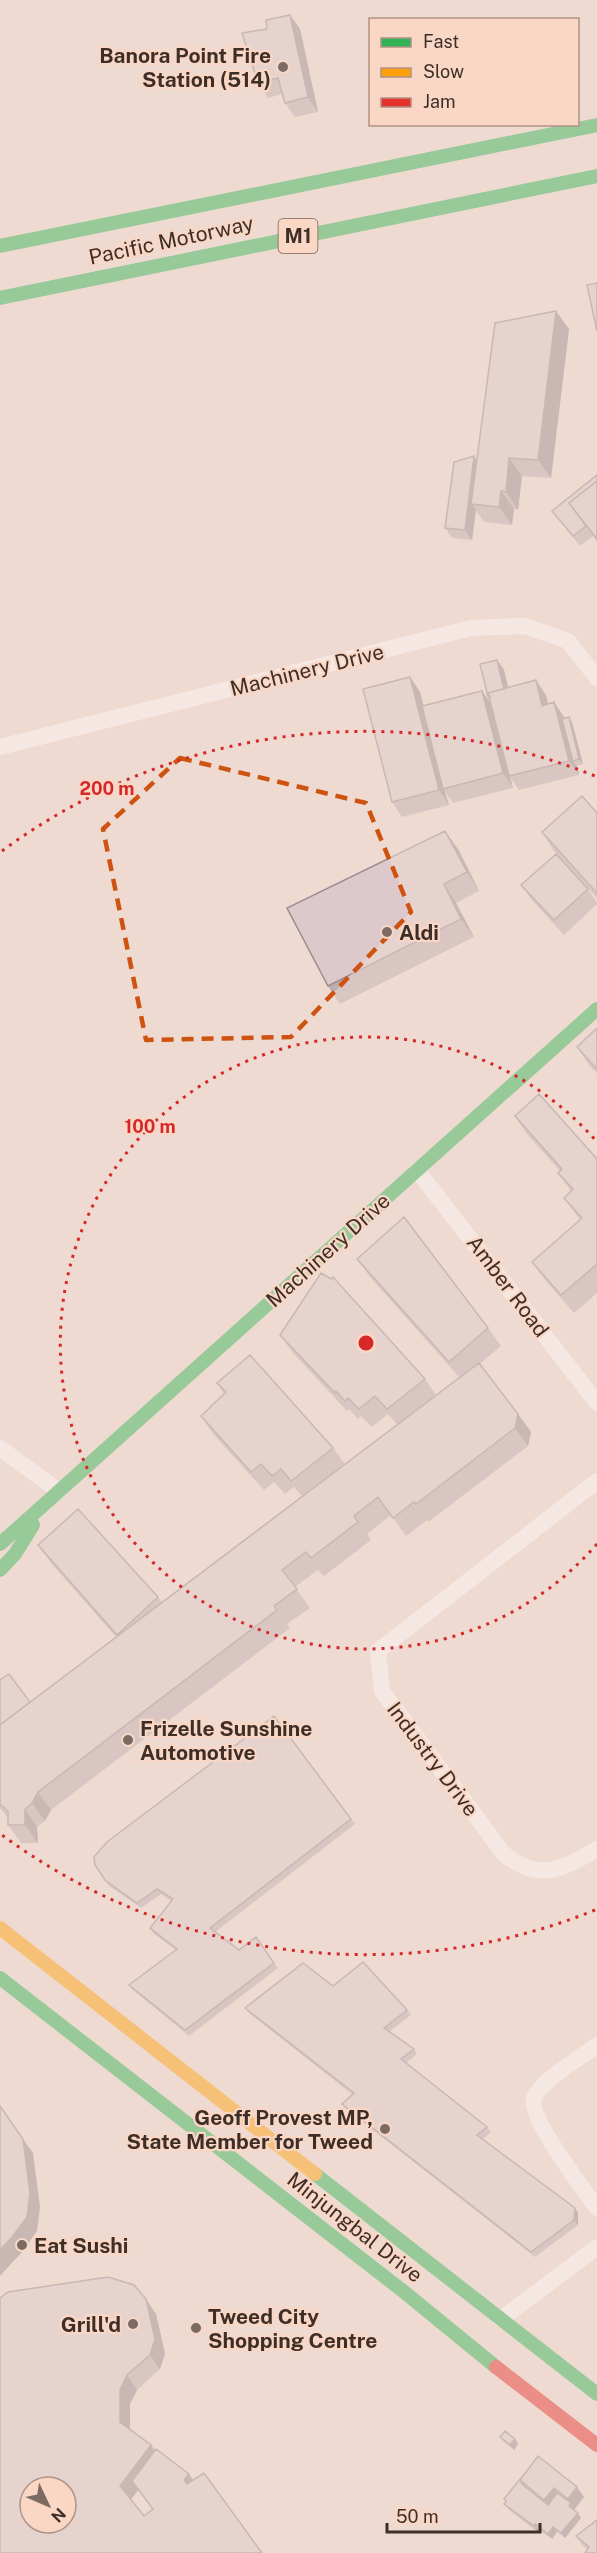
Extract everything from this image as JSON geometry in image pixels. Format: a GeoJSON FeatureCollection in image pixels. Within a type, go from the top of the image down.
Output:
{"type":"FeatureCollection","features":[{"type":"Feature","properties":{"kind":"main road","name":"Pacific Motorway"},"geometry":{"type":"LineString","coordinates":[[0,246],[597,125]]}},
{"type":"Feature","properties":{"kind":"main road","name":"Pacific Motorway"},"geometry":{"type":"LineString","coordinates":[[0,298],[597,176]]}},
{"type":"Feature","properties":{"kind":"main road","name":"Machinery Drive"},"geometry":{"type":"LineString","coordinates":[[0,1544],[597,1009]]}},
{"type":"Feature","properties":{"kind":"main road","name":"Machinery Drive"},"geometry":{"type":"LineString","coordinates":[[0,1570],[22,1543],[44,1505]]}},
{"type":"Feature","properties":{"kind":"main road","name":"Minjungbal Drive"},"geometry":{"type":"LineString","coordinates":[[0,1928],[495,2323],[597,2394]]}},
{"type":"Feature","properties":{"kind":"main road","name":"Minjungbal Drive"},"geometry":{"type":"LineString","coordinates":[[0,1978],[463,2333],[597,2445]]}},
{"type":"Feature","properties":{"kind":"street","name":"Machinery Drive"},"geometry":{"type":"LineString","coordinates":[[0,747],[471,628],[525,626],[568,641],[597,678]]}},
{"type":"Feature","properties":{"kind":"street","name":"Amber Road"},"geometry":{"type":"LineString","coordinates":[[417,1170],[597,1403]]}},
{"type":"Feature","properties":{"kind":"street"},"geometry":{"type":"LineString","coordinates":[[0,1448],[60,1491]]}},
{"type":"Feature","properties":{"kind":"street","name":"Industry Drive"},"geometry":{"type":"LineString","coordinates":[[597,1481],[378,1652],[382,1691],[504,1854],[529,1870],[547,1870],[568,1866],[597,1849]]}},
{"type":"Feature","properties":{"kind":"street"},"geometry":{"type":"LineString","coordinates":[[597,2045],[543,2086],[533,2100],[533,2108],[545,2132],[597,2208]]}},
{"type":"Feature","properties":{"kind":"street"},"geometry":{"type":"LineString","coordinates":[[495,2323],[597,2247]]}},
{"type":"Feature","properties":{"kind":"highlighted area"},"geometry":{"type":"Polygon","coordinates":[[[180,758],[366,803],[411,912],[291,1037],[146,1040],[103,829],[180,758]]]}},
{"type":"Feature","properties":{"kind":"building","name":"Banora Point Fire Station (514)"},"geometry":{"type":"Polygon","coordinates":[[[290,15],[308,97],[285,103],[278,78],[258,83],[242,33],[267,29],[266,20],[290,15]]]}},
{"type":"Feature","properties":{"kind":"building"},"geometry":{"type":"Polygon","coordinates":[[[597,283],[597,331],[587,285],[597,283]]]}},
{"type":"Feature","properties":{"kind":"building"},"geometry":{"type":"Polygon","coordinates":[[[556,311],[538,460],[509,458],[506,492],[501,491],[499,507],[471,504],[495,323],[556,311]]]}},
{"type":"Feature","properties":{"kind":"building"},"geometry":{"type":"Polygon","coordinates":[[[474,456],[465,530],[445,528],[454,462],[474,456]]]}},
{"type":"Feature","properties":{"kind":"building"},"geometry":{"type":"Polygon","coordinates":[[[597,475],[597,481],[569,503],[586,526],[573,536],[552,511],[597,475]]]}},
{"type":"Feature","properties":{"kind":"building"},"geometry":{"type":"Polygon","coordinates":[[[597,481],[597,539],[569,503],[597,481]]]}},
{"type":"Feature","properties":{"kind":"building"},"geometry":{"type":"Polygon","coordinates":[[[497,660],[504,689],[488,693],[490,697],[488,697],[480,664],[497,660]]]}},
{"type":"Feature","properties":{"kind":"building"},"geometry":{"type":"Polygon","coordinates":[[[410,677],[439,790],[392,802],[363,689],[410,677]]]}},
{"type":"Feature","properties":{"kind":"building"},"geometry":{"type":"Polygon","coordinates":[[[536,680],[542,706],[554,702],[569,761],[509,776],[488,693],[536,680]]]}},
{"type":"Feature","properties":{"kind":"building"},"geometry":{"type":"Polygon","coordinates":[[[482,691],[503,773],[443,789],[422,706],[482,691]]]}},
{"type":"Feature","properties":{"kind":"building"},"geometry":{"type":"Polygon","coordinates":[[[569,717],[579,759],[573,761],[562,719],[569,717]]]}},
{"type":"Feature","properties":{"kind":"building"},"geometry":{"type":"Polygon","coordinates":[[[582,796],[597,813],[597,893],[542,832],[582,796]]]}},
{"type":"Feature","properties":{"kind":"building","name":"Aldi"},"geometry":{"type":"Polygon","coordinates":[[[445,831],[467,872],[444,884],[461,919],[328,986],[287,908],[445,831]]]}},
{"type":"Feature","properties":{"kind":"building"},"geometry":{"type":"Polygon","coordinates":[[[556,854],[588,889],[554,920],[521,885],[556,854]]]}},
{"type":"Feature","properties":{"kind":"building"},"geometry":{"type":"Polygon","coordinates":[[[597,1028],[597,1069],[577,1047],[597,1028]]]}},
{"type":"Feature","properties":{"kind":"building"},"geometry":{"type":"Polygon","coordinates":[[[539,1094],[597,1159],[597,1264],[561,1295],[532,1262],[582,1218],[564,1198],[573,1189],[558,1173],[562,1169],[515,1116],[539,1094]]]}},
{"type":"Feature","properties":{"kind":"building"},"geometry":{"type":"Polygon","coordinates":[[[404,1217],[488,1328],[449,1362],[357,1259],[404,1217]]]}},
{"type":"Feature","properties":{"kind":"building"},"geometry":{"type":"Polygon","coordinates":[[[321,1273],[331,1279],[333,1277],[425,1379],[387,1409],[375,1396],[359,1409],[348,1398],[345,1401],[280,1335],[321,1273]]]}},
{"type":"Feature","properties":{"kind":"building"},"geometry":{"type":"Polygon","coordinates":[[[250,1355],[333,1448],[291,1481],[281,1469],[272,1476],[261,1464],[251,1472],[201,1416],[226,1392],[217,1383],[250,1355]]]}},
{"type":"Feature","properties":{"kind":"building"},"geometry":{"type":"Polygon","coordinates":[[[479,1363],[518,1414],[515,1428],[416,1504],[414,1502],[393,1518],[378,1497],[354,1516],[358,1522],[311,1558],[306,1552],[282,1570],[297,1589],[274,1606],[277,1610],[38,1792],[32,1803],[25,1809],[25,1825],[8,1825],[8,1811],[0,1804],[0,1725],[479,1363]]]}},
{"type":"Feature","properties":{"kind":"building"},"geometry":{"type":"Polygon","coordinates":[[[78,1509],[158,1597],[117,1635],[38,1545],[78,1509]]]}},
{"type":"Feature","properties":{"kind":"building"},"geometry":{"type":"Polygon","coordinates":[[[9,1674],[30,1702],[0,1725],[0,1680],[9,1674]]]}},
{"type":"Feature","properties":{"kind":"building"},"geometry":{"type":"Polygon","coordinates":[[[274,1716],[351,1819],[210,1928],[239,1950],[256,1937],[274,1963],[185,2030],[129,1985],[177,1949],[150,1928],[173,1899],[157,1889],[137,1903],[105,1880],[95,1865],[94,1857],[107,1842],[274,1716]]]}},
{"type":"Feature","properties":{"kind":"building"},"geometry":{"type":"Polygon","coordinates":[[[363,1962],[407,2010],[384,2028],[414,2049],[401,2059],[487,2127],[477,2135],[575,2208],[574,2220],[531,2252],[342,2104],[354,2093],[245,2008],[303,1963],[333,1986],[363,1962]]]}},
{"type":"Feature","properties":{"kind":"building"},"geometry":{"type":"Polygon","coordinates":[[[0,2106],[23,2139],[30,2193],[27,2217],[0,2250],[0,2106]]]}},
{"type":"Feature","properties":{"kind":"building"},"geometry":{"type":"Polygon","coordinates":[[[108,2277],[134,2285],[146,2299],[155,2339],[150,2355],[127,2375],[120,2390],[120,2422],[151,2445],[120,2486],[144,2516],[153,2509],[132,2481],[156,2449],[189,2474],[184,2480],[187,2484],[204,2473],[262,2553],[0,2553],[0,2298],[8,2292],[108,2277]]]}},
{"type":"Feature","properties":{"kind":"building"},"geometry":{"type":"Polygon","coordinates":[[[505,2431],[515,2439],[510,2445],[500,2437],[505,2431]]]}},
{"type":"Feature","properties":{"kind":"building"},"geometry":{"type":"Polygon","coordinates":[[[538,2456],[577,2487],[568,2499],[554,2488],[544,2500],[520,2480],[538,2456]]]}},
{"type":"Feature","properties":{"kind":"building"},"geometry":{"type":"Polygon","coordinates":[[[521,2478],[523,2485],[548,2505],[557,2493],[571,2503],[569,2506],[578,2513],[561,2533],[553,2527],[548,2534],[504,2504],[506,2501],[504,2499],[521,2478]]]}},
{"type":"Feature","properties":{"kind":"building"},"geometry":{"type":"Polygon","coordinates":[[[597,2520],[597,2553],[585,2553],[589,2547],[576,2536],[597,2520]]]}},
{"type":"Feature","properties":{"kind":"traffic: fast"},"geometry":{"type":"LineString","coordinates":[[0,246],[597,125]]}},
{"type":"Feature","properties":{"kind":"traffic: fast"},"geometry":{"type":"LineString","coordinates":[[0,298],[597,176]]}},
{"type":"Feature","properties":{"kind":"traffic: fast"},"geometry":{"type":"LineString","coordinates":[[0,1544],[597,1009]]}},
{"type":"Feature","properties":{"kind":"traffic: fast"},"geometry":{"type":"LineString","coordinates":[[0,1570],[15,1554],[33,1525]]}},
{"type":"Feature","properties":{"kind":"traffic: fast"},"geometry":{"type":"LineString","coordinates":[[0,1978],[403,2291],[496,2367]]}},
{"type":"Feature","properties":{"kind":"traffic: fast"},"geometry":{"type":"LineString","coordinates":[[315,2174],[597,2394]]}},
{"type":"Feature","properties":{"kind":"traffic: slow"},"geometry":{"type":"LineString","coordinates":[[0,1928],[315,2174]]}},
{"type":"Feature","properties":{"kind":"traffic: jam"},"geometry":{"type":"LineString","coordinates":[[496,2367],[597,2445]]}},
{"type":"Feature","properties":{"kind":"place","name":"Banora Point Fire Station (514)"},"geometry":{"type":"Point","coordinates":[283,67]}},
{"type":"Feature","properties":{"kind":"place","name":"Aldi"},"geometry":{"type":"Point","coordinates":[387,932]}},
{"type":"Feature","properties":{"kind":"place","name":"Frizelle Sunshine Automotive"},"geometry":{"type":"Point","coordinates":[128,1740]}},
{"type":"Feature","properties":{"kind":"place","name":"Geoff Provest MP, State Member for Tweed"},"geometry":{"type":"Point","coordinates":[385,2129]}},
{"type":"Feature","properties":{"kind":"place","name":"Eat Sushi"},"geometry":{"type":"Point","coordinates":[22,2245]}},
{"type":"Feature","properties":{"kind":"place","name":"Grill'd"},"geometry":{"type":"Point","coordinates":[133,2324]}},
{"type":"Feature","properties":{"kind":"place","name":"Tweed City Shopping Centre"},"geometry":{"type":"Point","coordinates":[196,2328]}}]}
